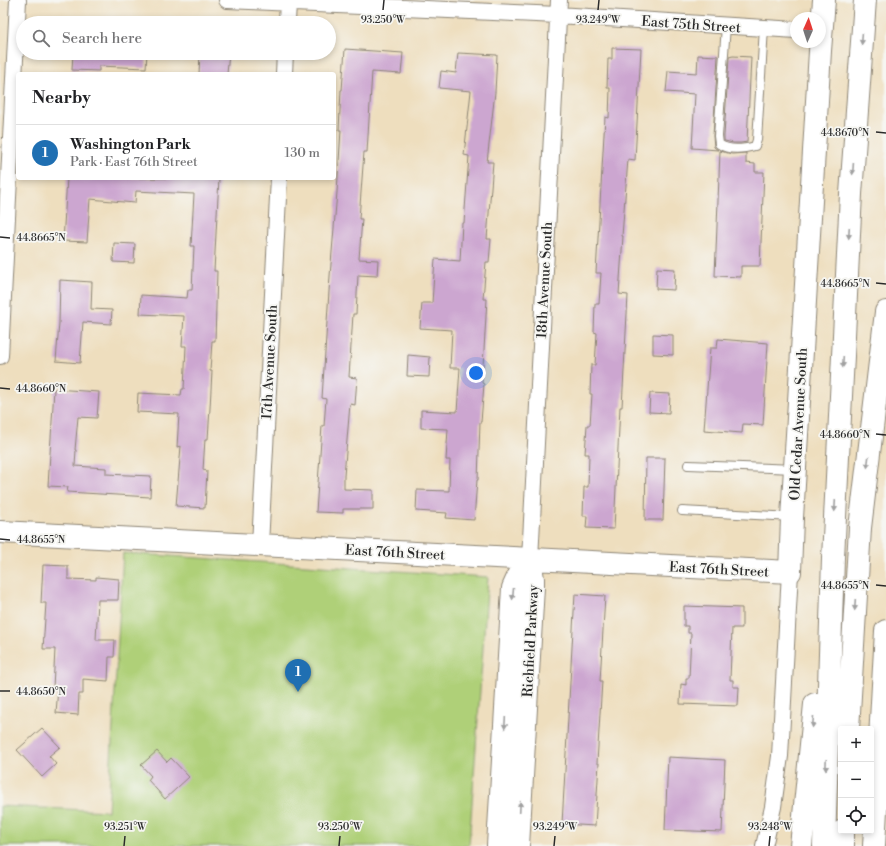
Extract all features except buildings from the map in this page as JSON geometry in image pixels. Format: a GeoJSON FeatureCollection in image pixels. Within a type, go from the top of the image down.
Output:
{"type":"FeatureCollection","features":[{"type":"Feature","properties":{"kind":"main road","name":"Old Cedar Avenue South"},"geometry":{"type":"LineString","coordinates":[[822,12],[824,0]]}},
{"type":"Feature","properties":{"kind":"main road"},"geometry":{"type":"LineString","coordinates":[[824,846],[832,558],[851,194],[865,0]]}},
{"type":"Feature","properties":{"kind":"main road","name":"Old Cedar Avenue South"},"geometry":{"type":"LineString","coordinates":[[790,572],[819,48]]}},
{"type":"Feature","properties":{"kind":"main road"},"geometry":{"type":"LineString","coordinates":[[848,726],[860,528],[886,312]]}},
{"type":"Feature","properties":{"kind":"main road","name":"East 76th Street"},"geometry":{"type":"LineString","coordinates":[[0,532],[790,572]]}},
{"type":"Feature","properties":{"kind":"main road"},"geometry":{"type":"LineString","coordinates":[[801,846],[813,724],[823,597],[832,558]]}},
{"type":"Feature","properties":{"kind":"main road","name":"Richfield Parkway"},"geometry":{"type":"LineString","coordinates":[[498,846],[513,588],[530,559]]}},
{"type":"Feature","properties":{"kind":"main road","name":"Richfield Parkway"},"geometry":{"type":"LineString","coordinates":[[518,846],[533,587],[530,559]]}},
{"type":"Feature","properties":{"kind":"main road"},"geometry":{"type":"LineString","coordinates":[[874,846],[886,631]]}},
{"type":"Feature","properties":{"kind":"main road"},"geometry":{"type":"LineString","coordinates":[[843,846],[844,834]]}},
{"type":"Feature","properties":{"kind":"street"},"geometry":{"type":"LineString","coordinates":[[17,16],[18,0]]}},
{"type":"Feature","properties":{"kind":"street","name":"East 75th Street"},"geometry":{"type":"LineString","coordinates":[[227,0],[558,8],[726,26],[790,30]]}},
{"type":"Feature","properties":{"kind":"street"},"geometry":{"type":"LineString","coordinates":[[287,16],[288,2]]}},
{"type":"Feature","properties":{"kind":"street","name":"18th Avenue South"},"geometry":{"type":"LineString","coordinates":[[530,559],[558,8]]}},
{"type":"Feature","properties":{"kind":"street"},"geometry":{"type":"LineString","coordinates":[[0,356],[16,40]]}},
{"type":"Feature","properties":{"kind":"street"},"geometry":{"type":"LineString","coordinates":[[284,72],[285,60]]}},
{"type":"Feature","properties":{"kind":"street","name":"17th Avenue South"},"geometry":{"type":"LineString","coordinates":[[260,545],[279,180]]}},
{"type":"Feature","properties":{"kind":"street","name":"Old Cedar Avenue South"},"geometry":{"type":"LineString","coordinates":[[764,846],[773,807],[780,756],[790,572]]}},
{"type":"Feature","properties":{"kind":"lane"},"geometry":{"type":"LineString","coordinates":[[726,26],[718,136],[719,144],[724,148],[746,148],[755,146],[757,140],[764,28]]}},
{"type":"Feature","properties":{"kind":"lane"},"geometry":{"type":"LineString","coordinates":[[688,465],[796,469]]}},
{"type":"Feature","properties":{"kind":"lane"},"geometry":{"type":"LineString","coordinates":[[682,510],[792,518]]}},
{"type":"Feature","properties":{"kind":"green space"},"geometry":{"type":"Polygon","coordinates":[[[123,553],[488,577],[469,846],[0,846],[0,806],[108,811],[123,553]]]}},
{"type":"Feature","properties":{"kind":"place","name":"Washington Park"},"geometry":{"type":"Point","coordinates":[298,692]}}]}
